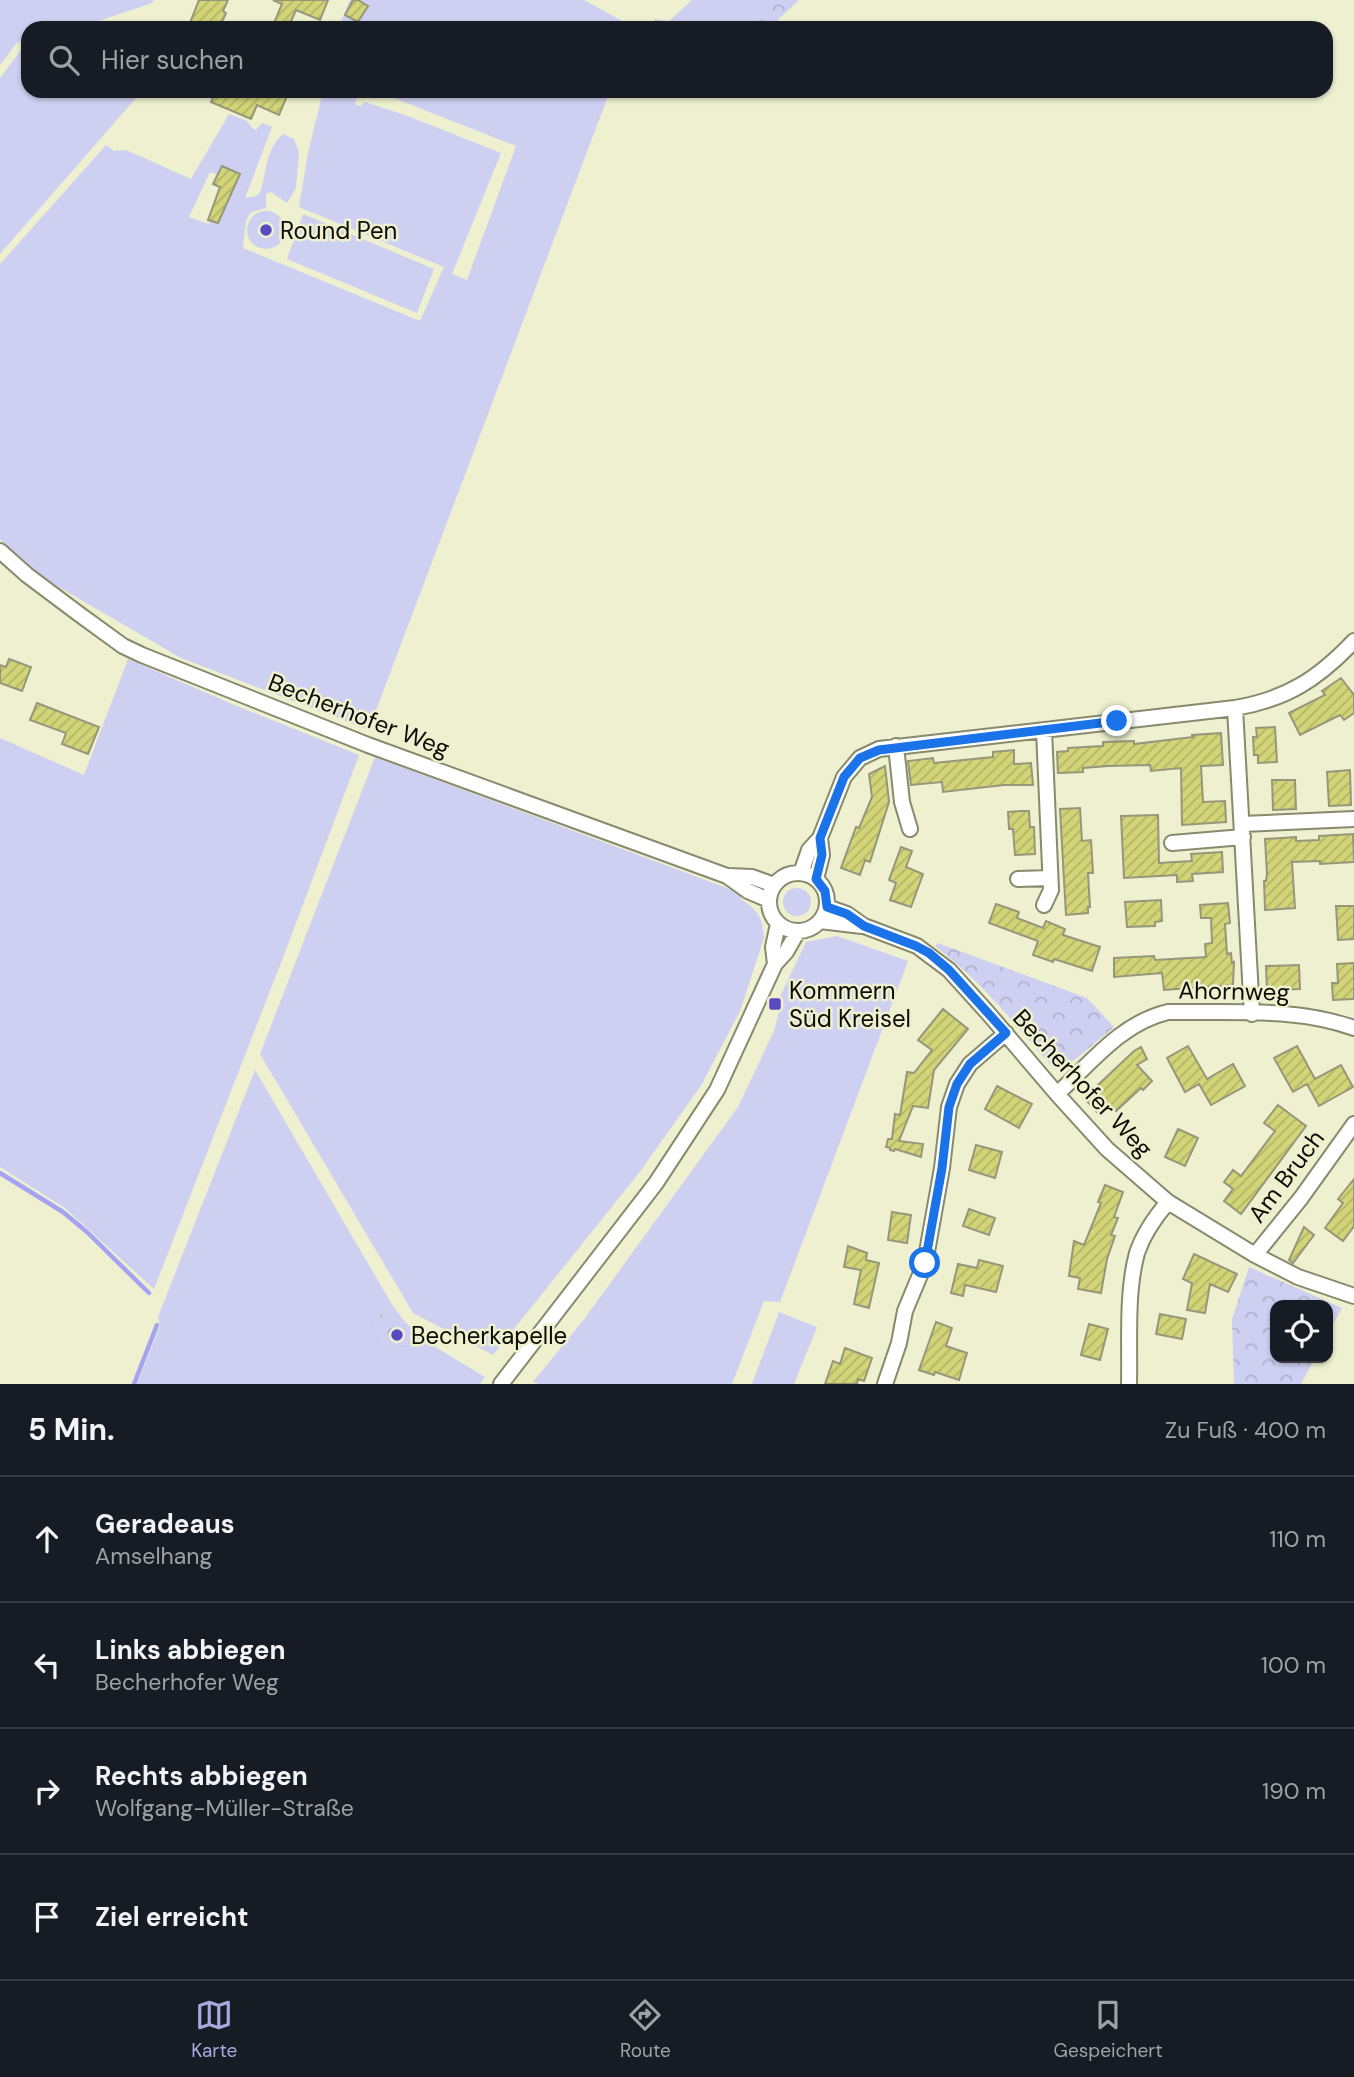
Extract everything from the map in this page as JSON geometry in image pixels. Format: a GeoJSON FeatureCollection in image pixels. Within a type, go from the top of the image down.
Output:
{"type":"FeatureCollection","features":[{"type":"Feature","properties":{"kind":"street","name":"Becherhofer Weg"},"geometry":{"type":"LineString","coordinates":[[0,551],[27,576],[123,646],[142,655],[368,745],[727,876],[748,891],[769,900]]}},
{"type":"Feature","properties":{"kind":"street"},"geometry":{"type":"LineString","coordinates":[[802,873],[809,850],[820,838],[844,777],[860,758],[879,750],[1259,704],[1283,695],[1332,664],[1354,641]]}},
{"type":"Feature","properties":{"kind":"street"},"geometry":{"type":"LineString","coordinates":[[1235,708],[1252,1014]]}},
{"type":"Feature","properties":{"kind":"street"},"geometry":{"type":"LineString","coordinates":[[1044,730],[1051,890],[1044,905]]}},
{"type":"Feature","properties":{"kind":"street"},"geometry":{"type":"LineString","coordinates":[[896,746],[902,802],[910,829]]}},
{"type":"Feature","properties":{"kind":"street"},"geometry":{"type":"LineString","coordinates":[[1172,843],[1242,831],[1354,819]]}},
{"type":"Feature","properties":{"kind":"street"},"geometry":{"type":"LineString","coordinates":[[816,879],[822,855],[820,838]]}},
{"type":"Feature","properties":{"kind":"street"},"geometry":{"type":"LineString","coordinates":[[802,873],[816,879],[825,891],[827,907],[820,921],[814,927],[798,931],[791,931],[778,924],[769,908],[774,885],[786,875],[802,873]]}},
{"type":"Feature","properties":{"kind":"street","name":"Becherhofer Weg"},"geometry":{"type":"LineString","coordinates":[[727,876],[752,877],[774,885]]}},
{"type":"Feature","properties":{"kind":"street"},"geometry":{"type":"LineString","coordinates":[[1018,879],[1050,878]]}},
{"type":"Feature","properties":{"kind":"street","name":"Becherhofer Weg"},"geometry":{"type":"LineString","coordinates":[[827,907],[847,914],[864,926],[916,946],[949,970],[1107,1149],[1168,1202],[1255,1255],[1298,1277],[1354,1296]]}},
{"type":"Feature","properties":{"kind":"street","name":"Becherhofer Weg"},"geometry":{"type":"LineString","coordinates":[[820,921],[864,926]]}},
{"type":"Feature","properties":{"kind":"street"},"geometry":{"type":"LineString","coordinates":[[775,964],[773,947],[778,924]]}},
{"type":"Feature","properties":{"kind":"street"},"geometry":{"type":"LineString","coordinates":[[501,1384],[656,1183],[717,1090],[775,964],[786,952],[798,931]]}},
{"type":"Feature","properties":{"kind":"street","name":"Ahornweg"},"geometry":{"type":"LineString","coordinates":[[1057,1094],[1125,1031],[1153,1016],[1168,1012],[1300,1015],[1324,1018],[1354,1028]]}},
{"type":"Feature","properties":{"kind":"street"},"geometry":{"type":"LineString","coordinates":[[885,1384],[899,1343],[905,1311],[925,1263],[942,1168],[949,1107],[957,1084],[970,1064],[1006,1033]]}},
{"type":"Feature","properties":{"kind":"street","name":"Am Bruch"},"geometry":{"type":"LineString","coordinates":[[1255,1255],[1301,1198],[1354,1124]]}},
{"type":"Feature","properties":{"kind":"street"},"geometry":{"type":"LineString","coordinates":[[1129,1384],[1132,1287],[1138,1252],[1157,1215],[1168,1202]]}},
{"type":"Feature","properties":{"kind":"green space"},"geometry":{"type":"Polygon","coordinates":[[[0,0],[154,0],[99,21],[21,21],[21,41],[0,65],[0,0]]]}},
{"type":"Feature","properties":{"kind":"green space"},"geometry":{"type":"Polygon","coordinates":[[[350,0],[584,0],[622,21],[341,21],[350,0]]]}},
{"type":"Feature","properties":{"kind":"green space"},"geometry":{"type":"Polygon","coordinates":[[[692,0],[773,0],[748,21],[669,21],[692,0]]]}},
{"type":"Feature","properties":{"kind":"green space"},"geometry":{"type":"Polygon","coordinates":[[[773,0],[799,0],[776,21],[748,21],[773,0]]]}},
{"type":"Feature","properties":{"kind":"green space"},"geometry":{"type":"Polygon","coordinates":[[[21,50],[21,98],[136,98],[0,254],[0,78],[21,50]]]}},
{"type":"Feature","properties":{"kind":"green space"},"geometry":{"type":"Polygon","coordinates":[[[321,98],[357,98],[355,104],[360,106],[365,102],[408,116],[501,153],[452,274],[467,280],[516,146],[394,98],[607,98],[372,721],[364,728],[181,658],[33,572],[0,539],[0,264],[106,145],[114,151],[126,150],[191,179],[229,114],[247,121],[256,130],[262,123],[272,127],[245,198],[260,193],[270,154],[277,140],[283,134],[294,139],[299,152],[296,188],[287,203],[271,192],[266,194],[266,208],[251,212],[246,221],[243,248],[420,321],[444,267],[299,207],[321,98]],[[210,172],[189,217],[209,224],[224,177],[210,172]]]}},
{"type":"Feature","properties":{"kind":"green space","name":"Round Pen"},"geometry":{"type":"Polygon","coordinates":[[[266,211],[280,216],[285,230],[280,244],[266,249],[252,244],[247,230],[252,216],[266,211]]]}},
{"type":"Feature","properties":{"kind":"green space"},"geometry":{"type":"Polygon","coordinates":[[[303,214],[434,269],[417,313],[287,259],[303,214]]]}},
{"type":"Feature","properties":{"kind":"green space"},"geometry":{"type":"Polygon","coordinates":[[[128,659],[359,755],[154,1289],[65,1208],[0,1167],[0,738],[84,775],[128,659]]]}},
{"type":"Feature","properties":{"kind":"green space"},"geometry":{"type":"Polygon","coordinates":[[[375,757],[743,894],[741,899],[756,911],[762,925],[764,938],[740,1011],[702,1084],[639,1173],[493,1355],[413,1313],[260,1054],[375,757]]]}},
{"type":"Feature","properties":{"kind":"green space"},"geometry":{"type":"Polygon","coordinates":[[[797,888],[807,892],[811,902],[807,912],[797,916],[787,912],[783,902],[787,892],[797,888]]]}},
{"type":"Feature","properties":{"kind":"green space"},"geometry":{"type":"Polygon","coordinates":[[[837,936],[908,961],[780,1302],[764,1301],[732,1384],[533,1382],[585,1318],[738,1107],[774,1031],[781,1004],[778,1001],[806,942],[837,936]]]}},
{"type":"Feature","properties":{"kind":"green space"},"geometry":{"type":"Polygon","coordinates":[[[938,943],[1087,998],[1114,1027],[1077,1058],[1060,1069],[1053,1068],[983,988],[935,946],[938,943]]]}},
{"type":"Feature","properties":{"kind":"green space"},"geometry":{"type":"Polygon","coordinates":[[[255,1070],[391,1303],[374,1323],[388,1346],[427,1342],[485,1377],[480,1384],[137,1384],[160,1326],[158,1317],[255,1070]]]}},
{"type":"Feature","properties":{"kind":"green space"},"geometry":{"type":"Polygon","coordinates":[[[1249,1267],[1324,1300],[1270,1300],[1270,1363],[1312,1363],[1301,1384],[1234,1384],[1232,1319],[1249,1267]]]}},
{"type":"Feature","properties":{"kind":"green space"},"geometry":{"type":"Polygon","coordinates":[[[391,1303],[405,1322],[427,1342],[388,1346],[374,1323],[391,1303]]]}},
{"type":"Feature","properties":{"kind":"green space"},"geometry":{"type":"Polygon","coordinates":[[[1333,1304],[1342,1308],[1333,1325],[1333,1304]]]}},
{"type":"Feature","properties":{"kind":"green space"},"geometry":{"type":"Polygon","coordinates":[[[779,1312],[817,1327],[794,1384],[752,1384],[779,1312]]]}},
{"type":"Feature","properties":{"kind":"building"},"geometry":{"type":"Polygon","coordinates":[[[199,0],[228,0],[222,21],[191,21],[199,0]]]}},
{"type":"Feature","properties":{"kind":"building"},"geometry":{"type":"Polygon","coordinates":[[[273,0],[328,0],[320,20],[296,10],[291,21],[275,21],[282,4],[273,0]]]}},
{"type":"Feature","properties":{"kind":"building"},"geometry":{"type":"Polygon","coordinates":[[[353,0],[368,6],[359,21],[345,15],[353,0]]]}},
{"type":"Feature","properties":{"kind":"building"},"geometry":{"type":"Polygon","coordinates":[[[213,98],[286,98],[279,115],[257,105],[251,119],[211,102],[213,98]]]}},
{"type":"Feature","properties":{"kind":"building"},"geometry":{"type":"Polygon","coordinates":[[[222,166],[240,174],[218,223],[208,220],[220,187],[213,184],[222,166]]]}},
{"type":"Feature","properties":{"kind":"building"},"geometry":{"type":"Polygon","coordinates":[[[9,659],[31,667],[22,691],[0,683],[0,665],[6,667],[9,659]]]}},
{"type":"Feature","properties":{"kind":"building"},"geometry":{"type":"Polygon","coordinates":[[[1341,678],[1354,695],[1354,713],[1344,720],[1340,715],[1300,735],[1289,713],[1325,695],[1322,691],[1341,678]]]}},
{"type":"Feature","properties":{"kind":"building"},"geometry":{"type":"Polygon","coordinates":[[[37,703],[99,727],[88,754],[62,744],[66,733],[30,720],[37,703]]]}},
{"type":"Feature","properties":{"kind":"building"},"geometry":{"type":"Polygon","coordinates":[[[1275,727],[1277,762],[1258,763],[1258,755],[1254,755],[1253,737],[1257,737],[1256,728],[1275,727]]]}},
{"type":"Feature","properties":{"kind":"building"},"geometry":{"type":"Polygon","coordinates":[[[1221,733],[1223,765],[1201,766],[1203,802],[1225,801],[1226,822],[1182,825],[1181,768],[1151,771],[1150,765],[1108,766],[1083,768],[1083,772],[1058,773],[1057,752],[1068,751],[1068,748],[1103,746],[1103,742],[1134,741],[1134,744],[1221,733]]]}},
{"type":"Feature","properties":{"kind":"building"},"geometry":{"type":"Polygon","coordinates":[[[1014,750],[1014,764],[1031,763],[1033,785],[1004,785],[943,792],[942,782],[911,785],[908,761],[933,758],[934,763],[993,757],[993,752],[1014,750]]]}},
{"type":"Feature","properties":{"kind":"building"},"geometry":{"type":"Polygon","coordinates":[[[885,766],[889,802],[870,862],[865,860],[860,875],[841,868],[856,827],[859,828],[872,797],[869,774],[885,766]]]}},
{"type":"Feature","properties":{"kind":"building"},"geometry":{"type":"Polygon","coordinates":[[[1350,770],[1351,805],[1329,806],[1327,772],[1350,770]]]}},
{"type":"Feature","properties":{"kind":"building"},"geometry":{"type":"Polygon","coordinates":[[[1272,780],[1295,780],[1296,809],[1273,810],[1272,780]]]}},
{"type":"Feature","properties":{"kind":"building"},"geometry":{"type":"Polygon","coordinates":[[[1080,808],[1082,841],[1091,840],[1093,873],[1088,873],[1090,907],[1088,913],[1066,915],[1060,809],[1080,808]]]}},
{"type":"Feature","properties":{"kind":"building"},"geometry":{"type":"Polygon","coordinates":[[[1029,811],[1030,827],[1034,827],[1035,854],[1015,855],[1013,829],[1009,829],[1008,812],[1029,811]]]}},
{"type":"Feature","properties":{"kind":"building"},"geometry":{"type":"Polygon","coordinates":[[[1158,815],[1159,863],[1192,861],[1191,854],[1222,852],[1223,872],[1192,874],[1193,881],[1177,882],[1177,875],[1124,878],[1121,816],[1158,815]]]}},
{"type":"Feature","properties":{"kind":"building"},"geometry":{"type":"Polygon","coordinates":[[[1353,834],[1354,862],[1292,862],[1295,908],[1265,910],[1265,839],[1296,837],[1296,841],[1319,840],[1319,836],[1353,834]]]}},
{"type":"Feature","properties":{"kind":"building"},"geometry":{"type":"Polygon","coordinates":[[[901,847],[912,851],[906,867],[923,874],[911,907],[890,900],[896,883],[889,880],[901,847]]]}},
{"type":"Feature","properties":{"kind":"building"},"geometry":{"type":"Polygon","coordinates":[[[1161,900],[1162,921],[1155,922],[1155,926],[1127,927],[1125,902],[1161,900]]]}},
{"type":"Feature","properties":{"kind":"building"},"geometry":{"type":"Polygon","coordinates":[[[1228,903],[1230,923],[1225,924],[1227,954],[1231,953],[1232,963],[1234,962],[1233,985],[1164,990],[1162,973],[1114,977],[1114,958],[1154,956],[1155,960],[1206,957],[1205,944],[1212,943],[1211,918],[1201,918],[1200,905],[1228,903]]]}},
{"type":"Feature","properties":{"kind":"building"},"geometry":{"type":"Polygon","coordinates":[[[996,904],[1019,912],[1017,918],[1043,928],[1046,921],[1065,929],[1063,935],[1100,947],[1092,971],[1033,955],[1038,941],[989,923],[996,904]]]}},
{"type":"Feature","properties":{"kind":"building"},"geometry":{"type":"Polygon","coordinates":[[[1336,906],[1354,906],[1354,939],[1338,940],[1336,906]]]}},
{"type":"Feature","properties":{"kind":"building"},"geometry":{"type":"Polygon","coordinates":[[[1354,963],[1354,999],[1333,1000],[1332,983],[1338,983],[1337,964],[1354,963]]]}},
{"type":"Feature","properties":{"kind":"building"},"geometry":{"type":"Polygon","coordinates":[[[1299,965],[1300,989],[1267,990],[1266,966],[1299,965]]]}},
{"type":"Feature","properties":{"kind":"building"},"geometry":{"type":"Polygon","coordinates":[[[943,1009],[968,1029],[934,1070],[928,1108],[913,1106],[899,1141],[923,1144],[921,1157],[890,1150],[886,1147],[888,1139],[892,1139],[895,1114],[900,1115],[907,1072],[914,1073],[932,1050],[918,1040],[943,1009]]]}},
{"type":"Feature","properties":{"kind":"building"},"geometry":{"type":"Polygon","coordinates":[[[1188,1046],[1207,1079],[1233,1064],[1245,1086],[1211,1105],[1199,1084],[1185,1092],[1167,1058],[1188,1046]]]}},
{"type":"Feature","properties":{"kind":"building"},"geometry":{"type":"Polygon","coordinates":[[[1297,1046],[1315,1079],[1341,1065],[1353,1087],[1319,1106],[1307,1084],[1293,1092],[1274,1058],[1297,1046]]]}},
{"type":"Feature","properties":{"kind":"building"},"geometry":{"type":"Polygon","coordinates":[[[1141,1047],[1147,1059],[1137,1065],[1152,1081],[1116,1111],[1108,1103],[1098,1113],[1084,1098],[1141,1047]]]}},
{"type":"Feature","properties":{"kind":"building"},"geometry":{"type":"Polygon","coordinates":[[[997,1086],[1032,1104],[1019,1128],[985,1109],[997,1086]]]}},
{"type":"Feature","properties":{"kind":"building"},"geometry":{"type":"Polygon","coordinates":[[[1278,1105],[1306,1126],[1241,1214],[1224,1201],[1233,1189],[1224,1182],[1233,1170],[1241,1176],[1275,1131],[1264,1123],[1278,1105]]]}},
{"type":"Feature","properties":{"kind":"building"},"geometry":{"type":"Polygon","coordinates":[[[1178,1129],[1198,1138],[1185,1166],[1165,1157],[1178,1129]]]}},
{"type":"Feature","properties":{"kind":"building"},"geometry":{"type":"Polygon","coordinates":[[[976,1145],[1002,1152],[995,1178],[969,1170],[976,1145]]]}},
{"type":"Feature","properties":{"kind":"building"},"geometry":{"type":"Polygon","coordinates":[[[1354,1179],[1354,1226],[1343,1241],[1325,1228],[1343,1203],[1338,1199],[1354,1179]]]}},
{"type":"Feature","properties":{"kind":"building"},"geometry":{"type":"Polygon","coordinates":[[[1105,1185],[1123,1192],[1114,1217],[1118,1218],[1111,1235],[1115,1236],[1107,1259],[1101,1293],[1078,1289],[1080,1278],[1069,1276],[1074,1241],[1084,1245],[1101,1203],[1098,1202],[1105,1185]]]}},
{"type":"Feature","properties":{"kind":"building"},"geometry":{"type":"Polygon","coordinates":[[[969,1209],[995,1218],[989,1235],[963,1226],[969,1209]]]}},
{"type":"Feature","properties":{"kind":"building"},"geometry":{"type":"Polygon","coordinates":[[[892,1212],[911,1215],[907,1243],[888,1240],[892,1212]]]}},
{"type":"Feature","properties":{"kind":"building"},"geometry":{"type":"Polygon","coordinates":[[[1304,1227],[1314,1235],[1293,1263],[1289,1260],[1304,1227]]]}},
{"type":"Feature","properties":{"kind":"building"},"geometry":{"type":"Polygon","coordinates":[[[848,1246],[867,1253],[866,1260],[879,1263],[869,1308],[854,1304],[861,1270],[844,1267],[848,1246]]]}},
{"type":"Feature","properties":{"kind":"building"},"geometry":{"type":"Polygon","coordinates":[[[1194,1254],[1237,1274],[1228,1292],[1210,1284],[1205,1313],[1187,1310],[1192,1283],[1183,1279],[1194,1254]]]}},
{"type":"Feature","properties":{"kind":"building"},"geometry":{"type":"Polygon","coordinates":[[[979,1260],[1003,1266],[996,1292],[965,1285],[963,1296],[951,1293],[958,1264],[977,1268],[979,1260]]]}},
{"type":"Feature","properties":{"kind":"building"},"geometry":{"type":"Polygon","coordinates":[[[1160,1314],[1186,1319],[1182,1339],[1156,1334],[1160,1314]]]}},
{"type":"Feature","properties":{"kind":"building"},"geometry":{"type":"Polygon","coordinates":[[[936,1322],[952,1328],[946,1346],[967,1353],[959,1380],[919,1370],[936,1322]]]}},
{"type":"Feature","properties":{"kind":"building"},"geometry":{"type":"Polygon","coordinates":[[[1089,1324],[1108,1329],[1100,1360],[1081,1355],[1089,1324]]]}},
{"type":"Feature","properties":{"kind":"building"},"geometry":{"type":"Polygon","coordinates":[[[845,1348],[872,1358],[864,1381],[858,1379],[857,1384],[825,1384],[833,1361],[840,1364],[845,1348]]]}},
{"type":"Feature","properties":{"kind":"waterway"},"geometry":{"type":"LineString","coordinates":[[0,1173],[63,1212],[149,1293]]}},
{"type":"Feature","properties":{"kind":"waterway"},"geometry":{"type":"LineString","coordinates":[[134,1384],[157,1325]]}},
{"type":"Feature","properties":{"kind":"place","name":"Round Pen"},"geometry":{"type":"Point","coordinates":[266,230]}},
{"type":"Feature","properties":{"kind":"place","name":"Kommern Süd Kreisel"},"geometry":{"type":"Point","coordinates":[775,1004]}},
{"type":"Feature","properties":{"kind":"place","name":"Becherkapelle"},"geometry":{"type":"Point","coordinates":[397,1335]}},
{"type":"Feature","properties":{"kind":"route"},"geometry":{"type":"LineString","coordinates":[[925,1263],[942,1168],[949,1107],[957,1084],[970,1064],[1006,1033],[949,970],[929,953],[864,926],[847,914],[827,907],[825,891],[816,879],[822,855],[820,838],[844,777],[860,758],[879,750],[1117,721]]}}]}
